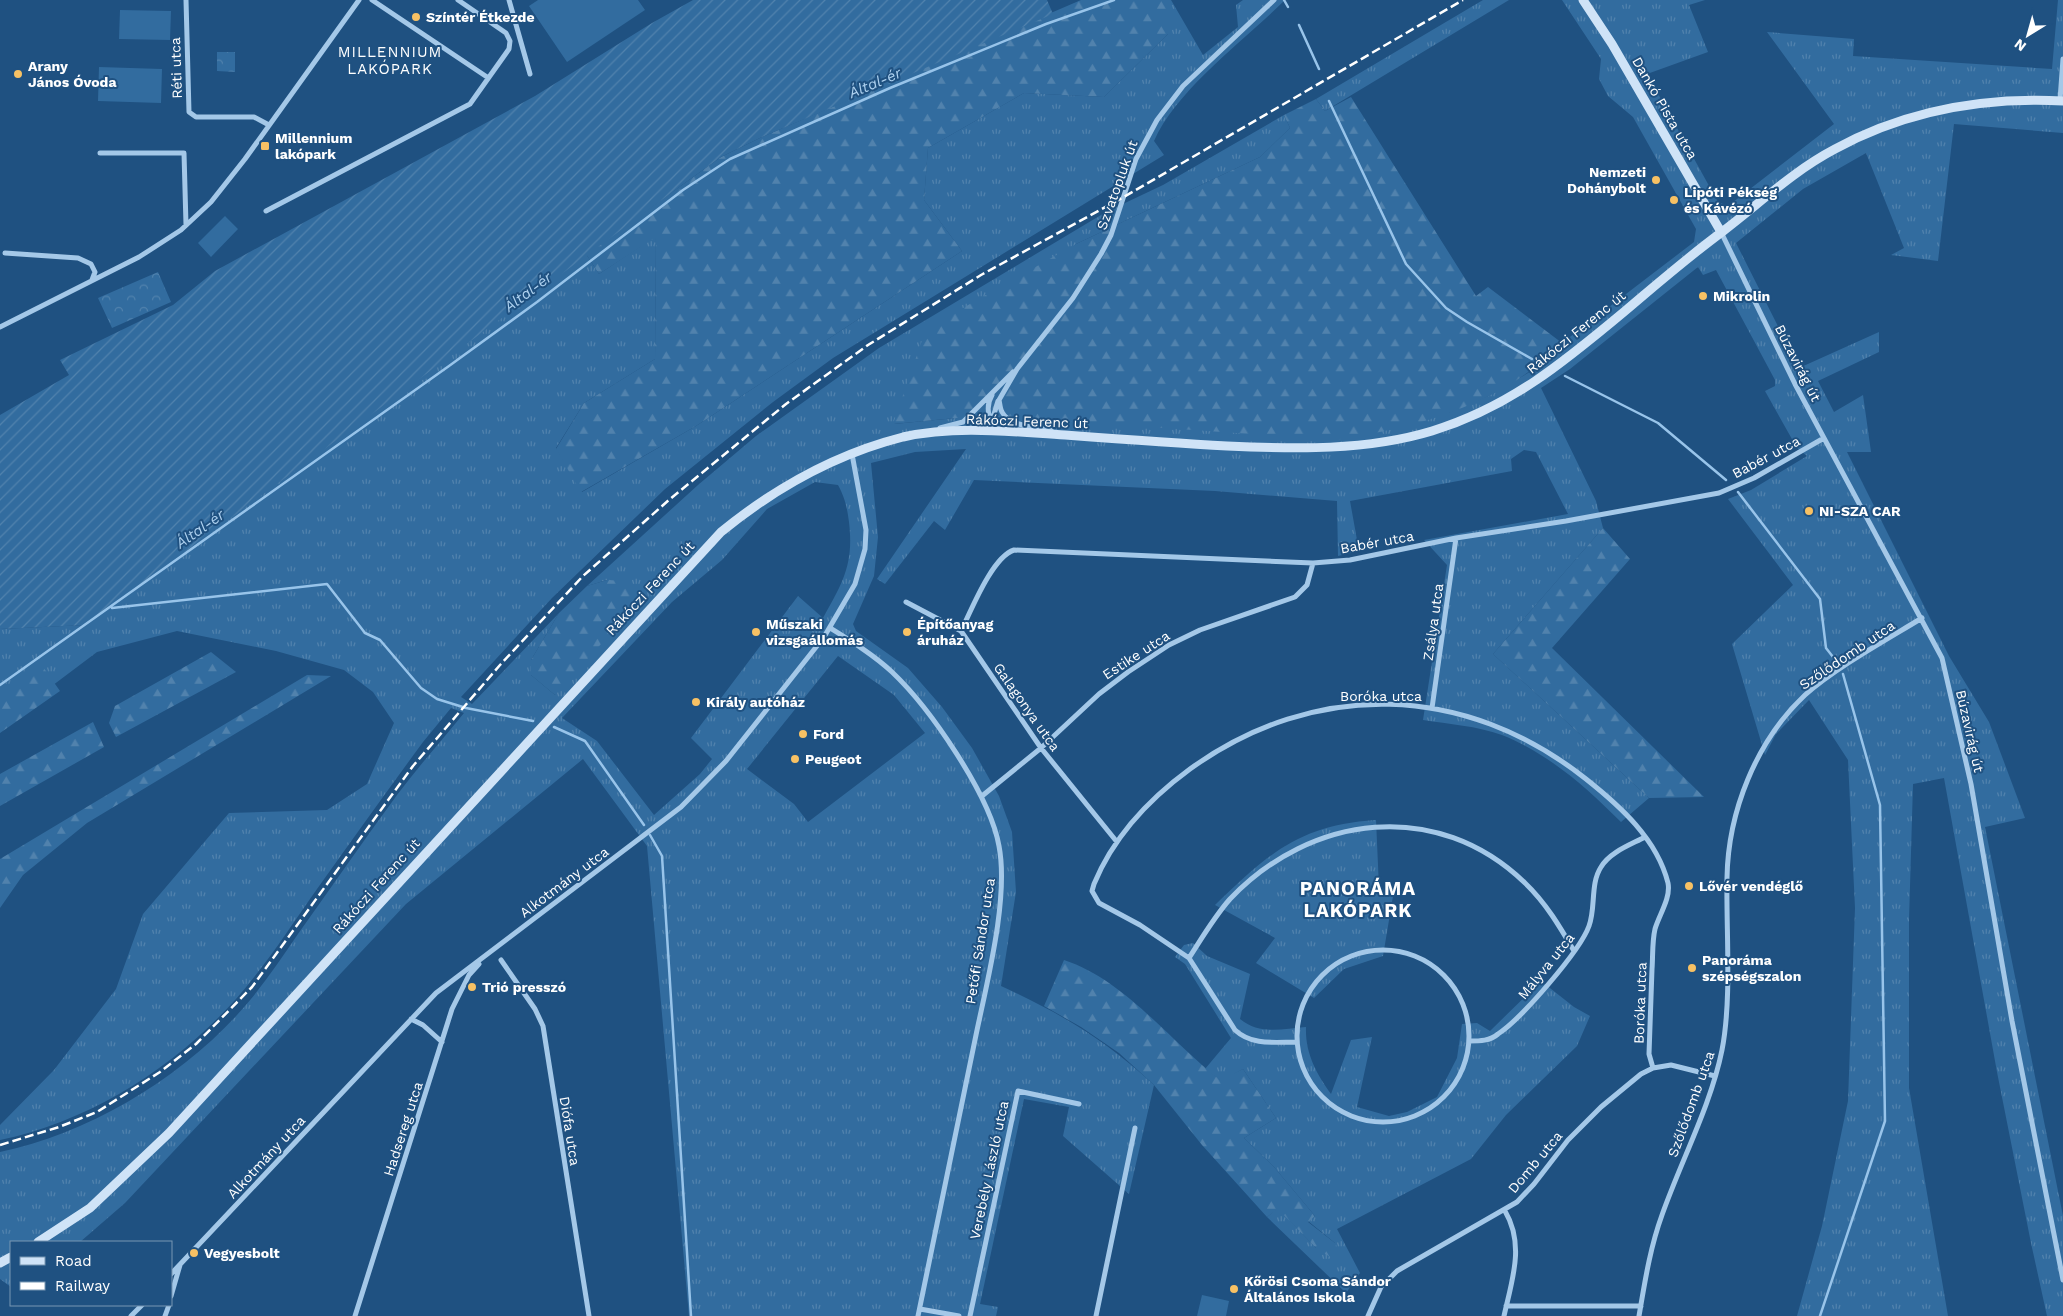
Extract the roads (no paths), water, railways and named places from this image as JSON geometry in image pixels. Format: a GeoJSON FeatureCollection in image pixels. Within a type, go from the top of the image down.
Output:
{"type":"FeatureCollection","features":[{"type":"Feature","properties":{"kind":"main road","name":"Dankó Pista utca"},"geometry":{"type":"LineString","coordinates":[[1583,0],[1612,44],[1721,232]]}},
{"type":"Feature","properties":{"kind":"main road","name":"Rákóczi Ferenc út"},"geometry":{"type":"LineString","coordinates":[[40,1241],[90,1208],[169,1133],[722,532],[790,483],[852,454],[907,436],[999,431],[1309,449],[1376,444],[1430,432],[1494,407],[1532,386],[1574,354],[1696,250],[1834,149],[1878,129],[1912,117],[1971,104],[2062,100]]}},
{"type":"Feature","properties":{"kind":"street","name":"Réti utca"},"geometry":{"type":"LineString","coordinates":[[186,0],[189,112],[196,117],[254,117],[269,125]]}},
{"type":"Feature","properties":{"kind":"street"},"geometry":{"type":"LineString","coordinates":[[0,327],[139,257],[186,226],[211,202],[359,0]]}},
{"type":"Feature","properties":{"kind":"street"},"geometry":{"type":"LineString","coordinates":[[372,0],[487,78]]}},
{"type":"Feature","properties":{"kind":"street"},"geometry":{"type":"LineString","coordinates":[[266,211],[470,104],[509,49],[510,41],[506,33],[458,0]]}},
{"type":"Feature","properties":{"kind":"street"},"geometry":{"type":"LineString","coordinates":[[509,0],[530,74]]}},
{"type":"Feature","properties":{"kind":"street","name":"Szvatopluk út"},"geometry":{"type":"LineString","coordinates":[[991,424],[999,400],[1017,369],[1073,298],[1101,254],[1111,235],[1136,159],[1156,120],[1183,86],[1274,0]]}},
{"type":"Feature","properties":{"kind":"street"},"geometry":{"type":"LineString","coordinates":[[2062,100],[2063,59]]}},
{"type":"Feature","properties":{"kind":"street"},"geometry":{"type":"LineString","coordinates":[[100,153],[184,154],[186,226]]}},
{"type":"Feature","properties":{"kind":"street","name":"Búzavirág út"},"geometry":{"type":"LineString","coordinates":[[1721,232],[1824,438],[1942,658],[1971,784],[2012,1021],[2063,1280]]}},
{"type":"Feature","properties":{"kind":"street"},"geometry":{"type":"LineString","coordinates":[[5,252],[78,258],[91,264],[95,272],[91,280]]}},
{"type":"Feature","properties":{"kind":"street","name":"Szvatopluk út"},"geometry":{"type":"LineString","coordinates":[[907,436],[963,422],[1017,369]]}},
{"type":"Feature","properties":{"kind":"street"},"geometry":{"type":"LineString","coordinates":[[996,388],[988,402],[991,424],[999,431]]}},
{"type":"Feature","properties":{"kind":"street"},"geometry":{"type":"LineString","coordinates":[[999,400],[1002,414],[1010,420],[1026,426],[1089,437]]}},
{"type":"Feature","properties":{"kind":"street"},"geometry":{"type":"LineString","coordinates":[[972,431],[991,424]]}},
{"type":"Feature","properties":{"kind":"street","name":"Babér utca"},"geometry":{"type":"LineString","coordinates":[[961,631],[995,566],[1005,554],[1014,550],[1313,563],[1350,560],[1456,538],[1719,493],[1754,478],[1824,438]]}},
{"type":"Feature","properties":{"kind":"street","name":"Alkotmány utca"},"geometry":{"type":"LineString","coordinates":[[172,1273],[442,987],[486,956],[680,807],[726,761],[830,628],[855,584],[865,549],[864,512],[852,454]]}},
{"type":"Feature","properties":{"kind":"street","name":"Zsálya utca"},"geometry":{"type":"LineString","coordinates":[[1432,708],[1456,538]]}},
{"type":"Feature","properties":{"kind":"street","name":"Estike utca"},"geometry":{"type":"LineString","coordinates":[[982,796],[1041,748],[1099,694],[1170,645],[1200,630],[1300,593],[1309,580],[1313,563]]}},
{"type":"Feature","properties":{"kind":"street","name":"Galagonya utca"},"geometry":{"type":"LineString","coordinates":[[906,602],[961,631],[1041,748],[1116,842]]}},
{"type":"Feature","properties":{"kind":"street","name":"Szőlődomb utca"},"geometry":{"type":"LineString","coordinates":[[1639,1316],[1647,1265],[1656,1233],[1715,1076],[1722,1050],[1726,1019],[1727,875],[1730,844],[1739,805],[1752,770],[1772,734],[1805,695],[1922,618]]}},
{"type":"Feature","properties":{"kind":"street","name":"Petőfi Sándor utca"},"geometry":{"type":"LineString","coordinates":[[830,628],[858,646],[892,672],[922,704],[982,796],[990,813],[999,845],[1002,873],[1000,902],[983,1002],[918,1316]]}},
{"type":"Feature","properties":{"kind":"street","name":"Boróka utca"},"geometry":{"type":"LineString","coordinates":[[1298,1042],[1259,1042],[1241,1036],[1235,1030],[1189,958],[1140,926],[1099,903],[1092,891],[1094,884],[1116,842],[1157,797],[1181,776],[1224,747],[1293,717],[1336,707],[1384,705],[1432,708],[1471,716],[1524,737],[1602,791],[1620,808],[1645,837],[1657,856],[1668,887],[1654,936],[1649,1054],[1653,1068]]}},
{"type":"Feature","properties":{"kind":"street"},"geometry":{"type":"LineString","coordinates":[[1189,958],[1218,914],[1245,885],[1274,861],[1304,844],[1334,833],[1372,826],[1391,826],[1450,837],[1497,860],[1538,896],[1574,951]]}},
{"type":"Feature","properties":{"kind":"street","name":"Mályva utca"},"geometry":{"type":"LineString","coordinates":[[1469,1041],[1490,1039],[1499,1034],[1532,1002],[1574,951],[1590,923],[1596,878],[1601,867],[1621,849],[1645,837]]}},
{"type":"Feature","properties":{"kind":"street"},"geometry":{"type":"LineString","coordinates":[[1386,950],[1419,958],[1448,980],[1466,1011],[1469,1041],[1460,1074],[1453,1086],[1439,1101],[1414,1116],[1377,1122],[1353,1116],[1325,1099],[1306,1074],[1298,1042],[1298,1020],[1308,994],[1324,973],[1352,955],[1386,950]]}},
{"type":"Feature","properties":{"kind":"street","name":"Hadsereg utca"},"geometry":{"type":"LineString","coordinates":[[355,1316],[460,991],[469,975],[486,956]]}},
{"type":"Feature","properties":{"kind":"street","name":"Diófa utca"},"geometry":{"type":"LineString","coordinates":[[501,960],[521,986],[542,1026],[589,1316]]}},
{"type":"Feature","properties":{"kind":"street"},"geometry":{"type":"LineString","coordinates":[[411,1019],[422,1024],[442,1042]]}},
{"type":"Feature","properties":{"kind":"street","name":"Domb utca"},"geometry":{"type":"LineString","coordinates":[[1368,1316],[1376,1296],[1397,1270],[1505,1211],[1527,1192],[1557,1151],[1601,1107],[1635,1078],[1653,1068],[1679,1065],[1715,1076]]}},
{"type":"Feature","properties":{"kind":"street","name":"Verebély László utca"},"geometry":{"type":"LineString","coordinates":[[970,1316],[1018,1091],[1079,1104]]}},
{"type":"Feature","properties":{"kind":"street"},"geometry":{"type":"LineString","coordinates":[[1096,1316],[1135,1128]]}},
{"type":"Feature","properties":{"kind":"street"},"geometry":{"type":"LineString","coordinates":[[1504,1316],[1517,1243],[1513,1224],[1505,1211]]}},
{"type":"Feature","properties":{"kind":"street"},"geometry":{"type":"LineString","coordinates":[[172,1293],[181,1264]]}},
{"type":"Feature","properties":{"kind":"street"},"geometry":{"type":"LineString","coordinates":[[131,1316],[141,1306]]}},
{"type":"Feature","properties":{"kind":"street"},"geometry":{"type":"LineString","coordinates":[[1506,1306],[1641,1306]]}},
{"type":"Feature","properties":{"kind":"street"},"geometry":{"type":"LineString","coordinates":[[920,1308],[959,1316]]}},
{"type":"Feature","properties":{"kind":"waterway","name":"Által-ér"},"geometry":{"type":"LineString","coordinates":[[0,685],[449,366],[537,302],[683,190],[730,159],[890,88],[1046,24],[1114,0]]}},
{"type":"Feature","properties":{"kind":"waterway"},"geometry":{"type":"LineString","coordinates":[[1284,0],[1288,7]]}},
{"type":"Feature","properties":{"kind":"waterway"},"geometry":{"type":"LineString","coordinates":[[1299,25],[1319,69]]}},
{"type":"Feature","properties":{"kind":"waterway"},"geometry":{"type":"LineString","coordinates":[[1329,101],[1406,264],[1446,308],[1532,359]]}},
{"type":"Feature","properties":{"kind":"waterway"},"geometry":{"type":"LineString","coordinates":[[1565,376],[1658,423],[1726,480]]}},
{"type":"Feature","properties":{"kind":"waterway"},"geometry":{"type":"LineString","coordinates":[[1738,492],[1820,599],[1826,648],[1833,657]]}},
{"type":"Feature","properties":{"kind":"waterway"},"geometry":{"type":"LineString","coordinates":[[112,608],[327,584],[365,633],[380,640],[421,688],[437,699],[466,708],[533,721]]}},
{"type":"Feature","properties":{"kind":"waterway"},"geometry":{"type":"LineString","coordinates":[[1820,1316],[1885,1121],[1880,805],[1843,674]]}},
{"type":"Feature","properties":{"kind":"waterway"},"geometry":{"type":"LineString","coordinates":[[554,727],[585,741],[644,825]]}},
{"type":"Feature","properties":{"kind":"waterway"},"geometry":{"type":"LineString","coordinates":[[650,835],[662,856],[691,1316]]}},
{"type":"Feature","properties":{"kind":"railway"},"geometry":{"type":"LineString","coordinates":[[0,1145],[59,1127],[97,1112],[160,1072],[196,1044],[252,987],[413,766],[500,665],[583,576],[670,499],[786,404],[868,345],[981,275],[1122,198],[1463,0]]}},
{"type":"Feature","properties":{"kind":"place","name":"Színtér Étkezde"},"geometry":{"type":"Point","coordinates":[416,17]}},
{"type":"Feature","properties":{"kind":"place","name":"Arany János Óvoda"},"geometry":{"type":"Point","coordinates":[18,74]}},
{"type":"Feature","properties":{"kind":"place","name":"Millennium lakópark"},"geometry":{"type":"Point","coordinates":[265,146]}},
{"type":"Feature","properties":{"kind":"place","name":"Nemzeti Dohánybolt"},"geometry":{"type":"Point","coordinates":[1656,180]}},
{"type":"Feature","properties":{"kind":"place","name":"Lipóti Pékség és Kávézó"},"geometry":{"type":"Point","coordinates":[1674,200]}},
{"type":"Feature","properties":{"kind":"place","name":"Mikrolin"},"geometry":{"type":"Point","coordinates":[1703,296]}},
{"type":"Feature","properties":{"kind":"place","name":"NI-SZA CAR"},"geometry":{"type":"Point","coordinates":[1809,511]}},
{"type":"Feature","properties":{"kind":"place","name":"Műszaki vizsgaállomás"},"geometry":{"type":"Point","coordinates":[756,632]}},
{"type":"Feature","properties":{"kind":"place","name":"Építőanyag áruház"},"geometry":{"type":"Point","coordinates":[907,632]}},
{"type":"Feature","properties":{"kind":"place","name":"Király autóház"},"geometry":{"type":"Point","coordinates":[696,702]}},
{"type":"Feature","properties":{"kind":"place","name":"Ford"},"geometry":{"type":"Point","coordinates":[803,734]}},
{"type":"Feature","properties":{"kind":"place","name":"Peugeot"},"geometry":{"type":"Point","coordinates":[795,759]}},
{"type":"Feature","properties":{"kind":"place","name":"Lővér vendéglő"},"geometry":{"type":"Point","coordinates":[1689,886]}},
{"type":"Feature","properties":{"kind":"place","name":"Panoráma szépségszalon"},"geometry":{"type":"Point","coordinates":[1692,968]}},
{"type":"Feature","properties":{"kind":"place","name":"Trió presszó"},"geometry":{"type":"Point","coordinates":[472,987]}},
{"type":"Feature","properties":{"kind":"place","name":"Vegyesbolt"},"geometry":{"type":"Point","coordinates":[194,1253]}},
{"type":"Feature","properties":{"kind":"place","name":"Kőrösi Csoma Sándor Általános Iskola"},"geometry":{"type":"Point","coordinates":[1234,1289]}},
{"type":"Feature","properties":{"kind":"district","name":"MILLENNIUM LAKÓPARK"},"geometry":{"type":"Point","coordinates":[390,60]}},
{"type":"Feature","properties":{"kind":"district","name":"PANORÁMA LAKÓPARK"},"geometry":{"type":"Point","coordinates":[1358,899]}}]}
